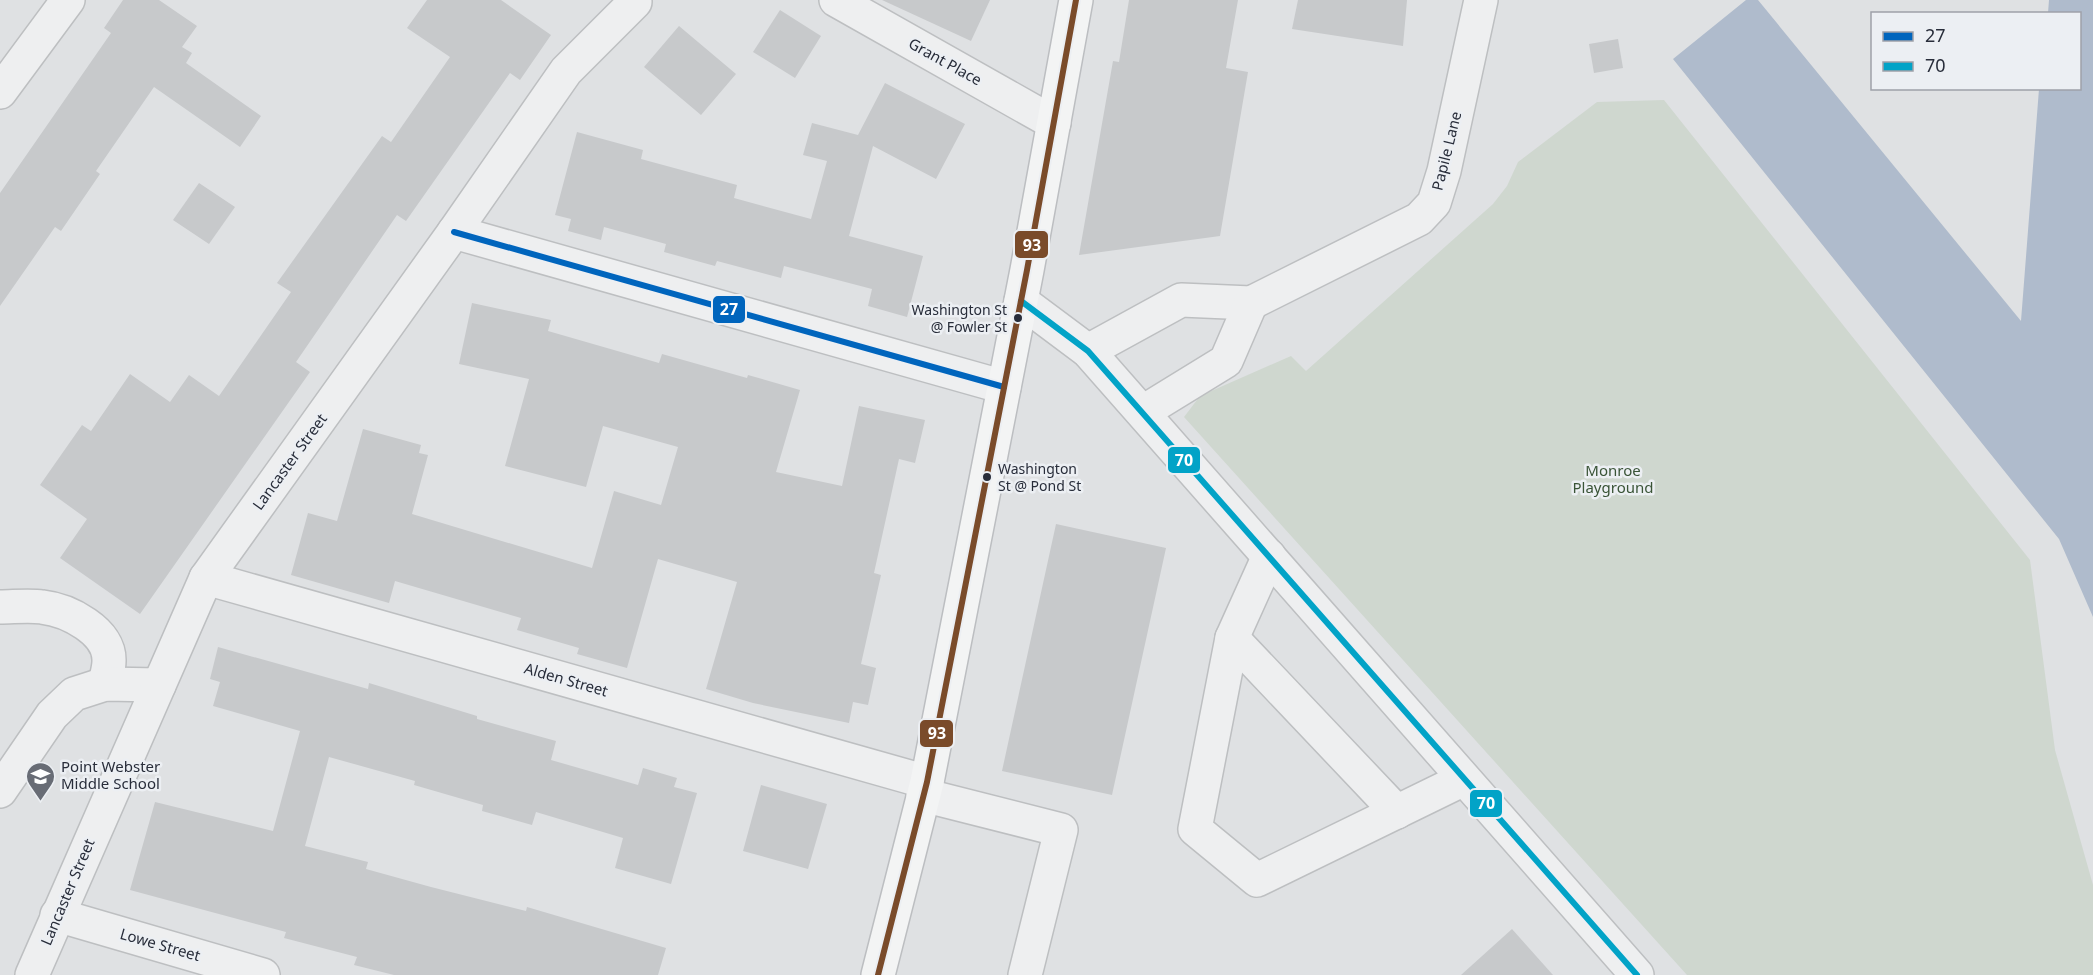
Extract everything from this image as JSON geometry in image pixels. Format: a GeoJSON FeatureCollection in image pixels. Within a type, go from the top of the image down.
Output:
{"type":"FeatureCollection","features":[{"type":"Feature","properties":{"kind":"main road"},"geometry":{"type":"LineString","coordinates":[[878,975],[925,788],[1021,301],[1076,0]]}},
{"type":"Feature","properties":{"kind":"street"},"geometry":{"type":"LineString","coordinates":[[0,92],[68,0]]}},
{"type":"Feature","properties":{"kind":"street","name":"Grant Place"},"geometry":{"type":"LineString","coordinates":[[836,0],[1054,123]]}},
{"type":"Feature","properties":{"kind":"street","name":"Papile Lane"},"geometry":{"type":"LineString","coordinates":[[1088,351],[1181,300],[1251,303],[1419,219],[1434,203],[1444,171],[1481,0]]}},
{"type":"Feature","properties":{"kind":"street","name":"Lancaster Street"},"geometry":{"type":"LineString","coordinates":[[32,975],[206,579],[566,71],[635,2]]}},
{"type":"Feature","properties":{"kind":"street"},"geometry":{"type":"LineString","coordinates":[[454,232],[1004,387]]}},
{"type":"Feature","properties":{"kind":"street"},"geometry":{"type":"LineString","coordinates":[[1021,301],[1088,351],[1636,975]]}},
{"type":"Feature","properties":{"kind":"street"},"geometry":{"type":"LineString","coordinates":[[1143,412],[1227,361],[1251,303]]}},
{"type":"Feature","properties":{"kind":"street"},"geometry":{"type":"LineString","coordinates":[[1269,556],[1232,638],[1195,829],[1257,880],[1464,779]]}},
{"type":"Feature","properties":{"kind":"street","name":"Alden Street"},"geometry":{"type":"LineString","coordinates":[[206,579],[925,788],[1061,830],[1025,975]]}},
{"type":"Feature","properties":{"kind":"street"},"geometry":{"type":"LineString","coordinates":[[0,607],[42,607],[71,616],[91,628],[104,643],[109,660],[105,684]]}},
{"type":"Feature","properties":{"kind":"street"},"geometry":{"type":"LineString","coordinates":[[1232,638],[1397,812]]}},
{"type":"Feature","properties":{"kind":"street"},"geometry":{"type":"LineString","coordinates":[[0,791],[52,715],[74,694],[105,684],[159,685]]}},
{"type":"Feature","properties":{"kind":"street","name":"Lowe Street"},"geometry":{"type":"LineString","coordinates":[[57,915],[263,975]]}},
{"type":"Feature","properties":{"kind":"green space","name":"Monroe Playground"},"geometry":{"type":"Polygon","coordinates":[[[1664,100],[2030,560],[2055,750],[2093,885],[2093,975],[1687,975],[1184,417],[1200,396],[1291,356],[1306,371],[1493,204],[1507,186],[1518,162],[1597,102],[1664,100]]]}},
{"type":"Feature","properties":{"kind":"water"},"geometry":{"type":"Polygon","coordinates":[[[1746,0],[1758,0],[2021,321],[2039,90],[2081,90],[2081,12],[2048,12],[2049,0],[2093,0],[2093,617],[2059,539],[1673,59],[1746,0]]]}},
{"type":"Feature","properties":{"kind":"building"},"geometry":{"type":"Polygon","coordinates":[[[123,0],[159,0],[197,26],[182,47],[192,53],[186,63],[261,116],[240,147],[154,87],[96,171],[100,174],[61,231],[55,227],[0,306],[0,193],[111,33],[104,28],[123,0]]]}},
{"type":"Feature","properties":{"kind":"building"},"geometry":{"type":"Polygon","coordinates":[[[427,0],[501,0],[551,35],[520,80],[510,73],[406,221],[397,215],[296,362],[310,372],[140,614],[60,558],[87,519],[40,485],[82,425],[91,431],[130,374],[170,402],[189,375],[219,396],[291,292],[277,283],[382,136],[391,142],[450,57],[407,28],[427,0]]]}},
{"type":"Feature","properties":{"kind":"building"},"geometry":{"type":"Polygon","coordinates":[[[882,0],[990,0],[971,41],[882,0]]]}},
{"type":"Feature","properties":{"kind":"building"},"geometry":{"type":"Polygon","coordinates":[[[1129,0],[1238,0],[1226,68],[1248,72],[1220,236],[1079,255],[1113,61],[1119,62],[1129,0]]]}},
{"type":"Feature","properties":{"kind":"building"},"geometry":{"type":"Polygon","coordinates":[[[1298,0],[1407,0],[1403,46],[1292,29],[1298,0]]]}},
{"type":"Feature","properties":{"kind":"building"},"geometry":{"type":"Polygon","coordinates":[[[780,10],[821,36],[795,78],[753,52],[780,10]]]}},
{"type":"Feature","properties":{"kind":"building"},"geometry":{"type":"Polygon","coordinates":[[[679,26],[736,74],[701,115],[644,67],[679,26]]]}},
{"type":"Feature","properties":{"kind":"building"},"geometry":{"type":"Polygon","coordinates":[[[1618,39],[1623,68],[1594,73],[1589,44],[1618,39]]]}},
{"type":"Feature","properties":{"kind":"building"},"geometry":{"type":"Polygon","coordinates":[[[885,83],[965,124],[936,179],[873,146],[849,236],[923,256],[907,317],[868,306],[872,289],[784,266],[781,278],[717,261],[715,266],[664,252],[666,244],[604,227],[601,240],[568,231],[571,219],[555,215],[577,132],[643,150],[641,159],[737,185],[734,198],[811,219],[827,161],[803,155],[812,123],[858,135],[885,83]]]}},
{"type":"Feature","properties":{"kind":"building"},"geometry":{"type":"Polygon","coordinates":[[[199,183],[235,207],[209,244],[173,220],[199,183]]]}},
{"type":"Feature","properties":{"kind":"building"},"geometry":{"type":"Polygon","coordinates":[[[472,303],[551,320],[548,331],[659,363],[662,354],[800,390],[776,472],[842,486],[859,406],[925,420],[915,463],[899,459],[874,573],[881,575],[861,664],[876,668],[868,705],[853,702],[849,723],[753,703],[706,689],[737,582],[658,559],[627,668],[577,654],[579,648],[517,630],[521,618],[395,581],[389,603],[291,575],[308,513],[337,521],[363,429],[421,445],[419,453],[428,455],[412,514],[592,568],[614,491],[661,505],[678,447],[603,426],[586,487],[505,466],[529,379],[459,364],[472,303]]]}},
{"type":"Feature","properties":{"kind":"building"},"geometry":{"type":"Polygon","coordinates":[[[1056,524],[1166,548],[1112,795],[1002,771],[1056,524]]]}},
{"type":"Feature","properties":{"kind":"building"},"geometry":{"type":"Polygon","coordinates":[[[218,647],[368,689],[369,683],[477,716],[477,719],[556,741],[551,760],[638,785],[643,768],[677,778],[674,787],[697,793],[671,884],[615,868],[623,838],[536,812],[532,825],[482,811],[483,805],[414,785],[415,781],[329,757],[305,846],[368,862],[366,869],[526,911],[527,907],[666,948],[658,975],[394,975],[354,965],[357,957],[284,938],[286,932],[130,890],[155,802],[273,831],[300,731],[213,706],[220,682],[210,679],[218,647]]]}},
{"type":"Feature","properties":{"kind":"building"},"geometry":{"type":"Polygon","coordinates":[[[761,785],[827,804],[808,869],[743,851],[761,785]]]}},
{"type":"Feature","properties":{"kind":"building"},"geometry":{"type":"Polygon","coordinates":[[[1512,929],[1553,975],[1461,975],[1512,929]]]}},
{"type":"Feature","properties":{"kind":"transit line","name":"93"},"geometry":{"type":"LineString","coordinates":[[878,975],[927,782],[1027,270],[1076,0]]}},
{"type":"Feature","properties":{"kind":"transit line","name":"27"},"geometry":{"type":"LineString","coordinates":[[454,232],[1004,387]]}},
{"type":"Feature","properties":{"kind":"transit line","name":"70"},"geometry":{"type":"LineString","coordinates":[[1021,301],[1088,351],[1637,975]]}},
{"type":"Feature","properties":{"kind":"place","name":"Washington St @ Fowler St"},"geometry":{"type":"Point","coordinates":[1018,318]}},
{"type":"Feature","properties":{"kind":"place","name":"Washington St @ Pond St"},"geometry":{"type":"Point","coordinates":[987,477]}},
{"type":"Feature","properties":{"kind":"place","name":"Point Webster Middle School"},"geometry":{"type":"Point","coordinates":[40,802]}}]}
